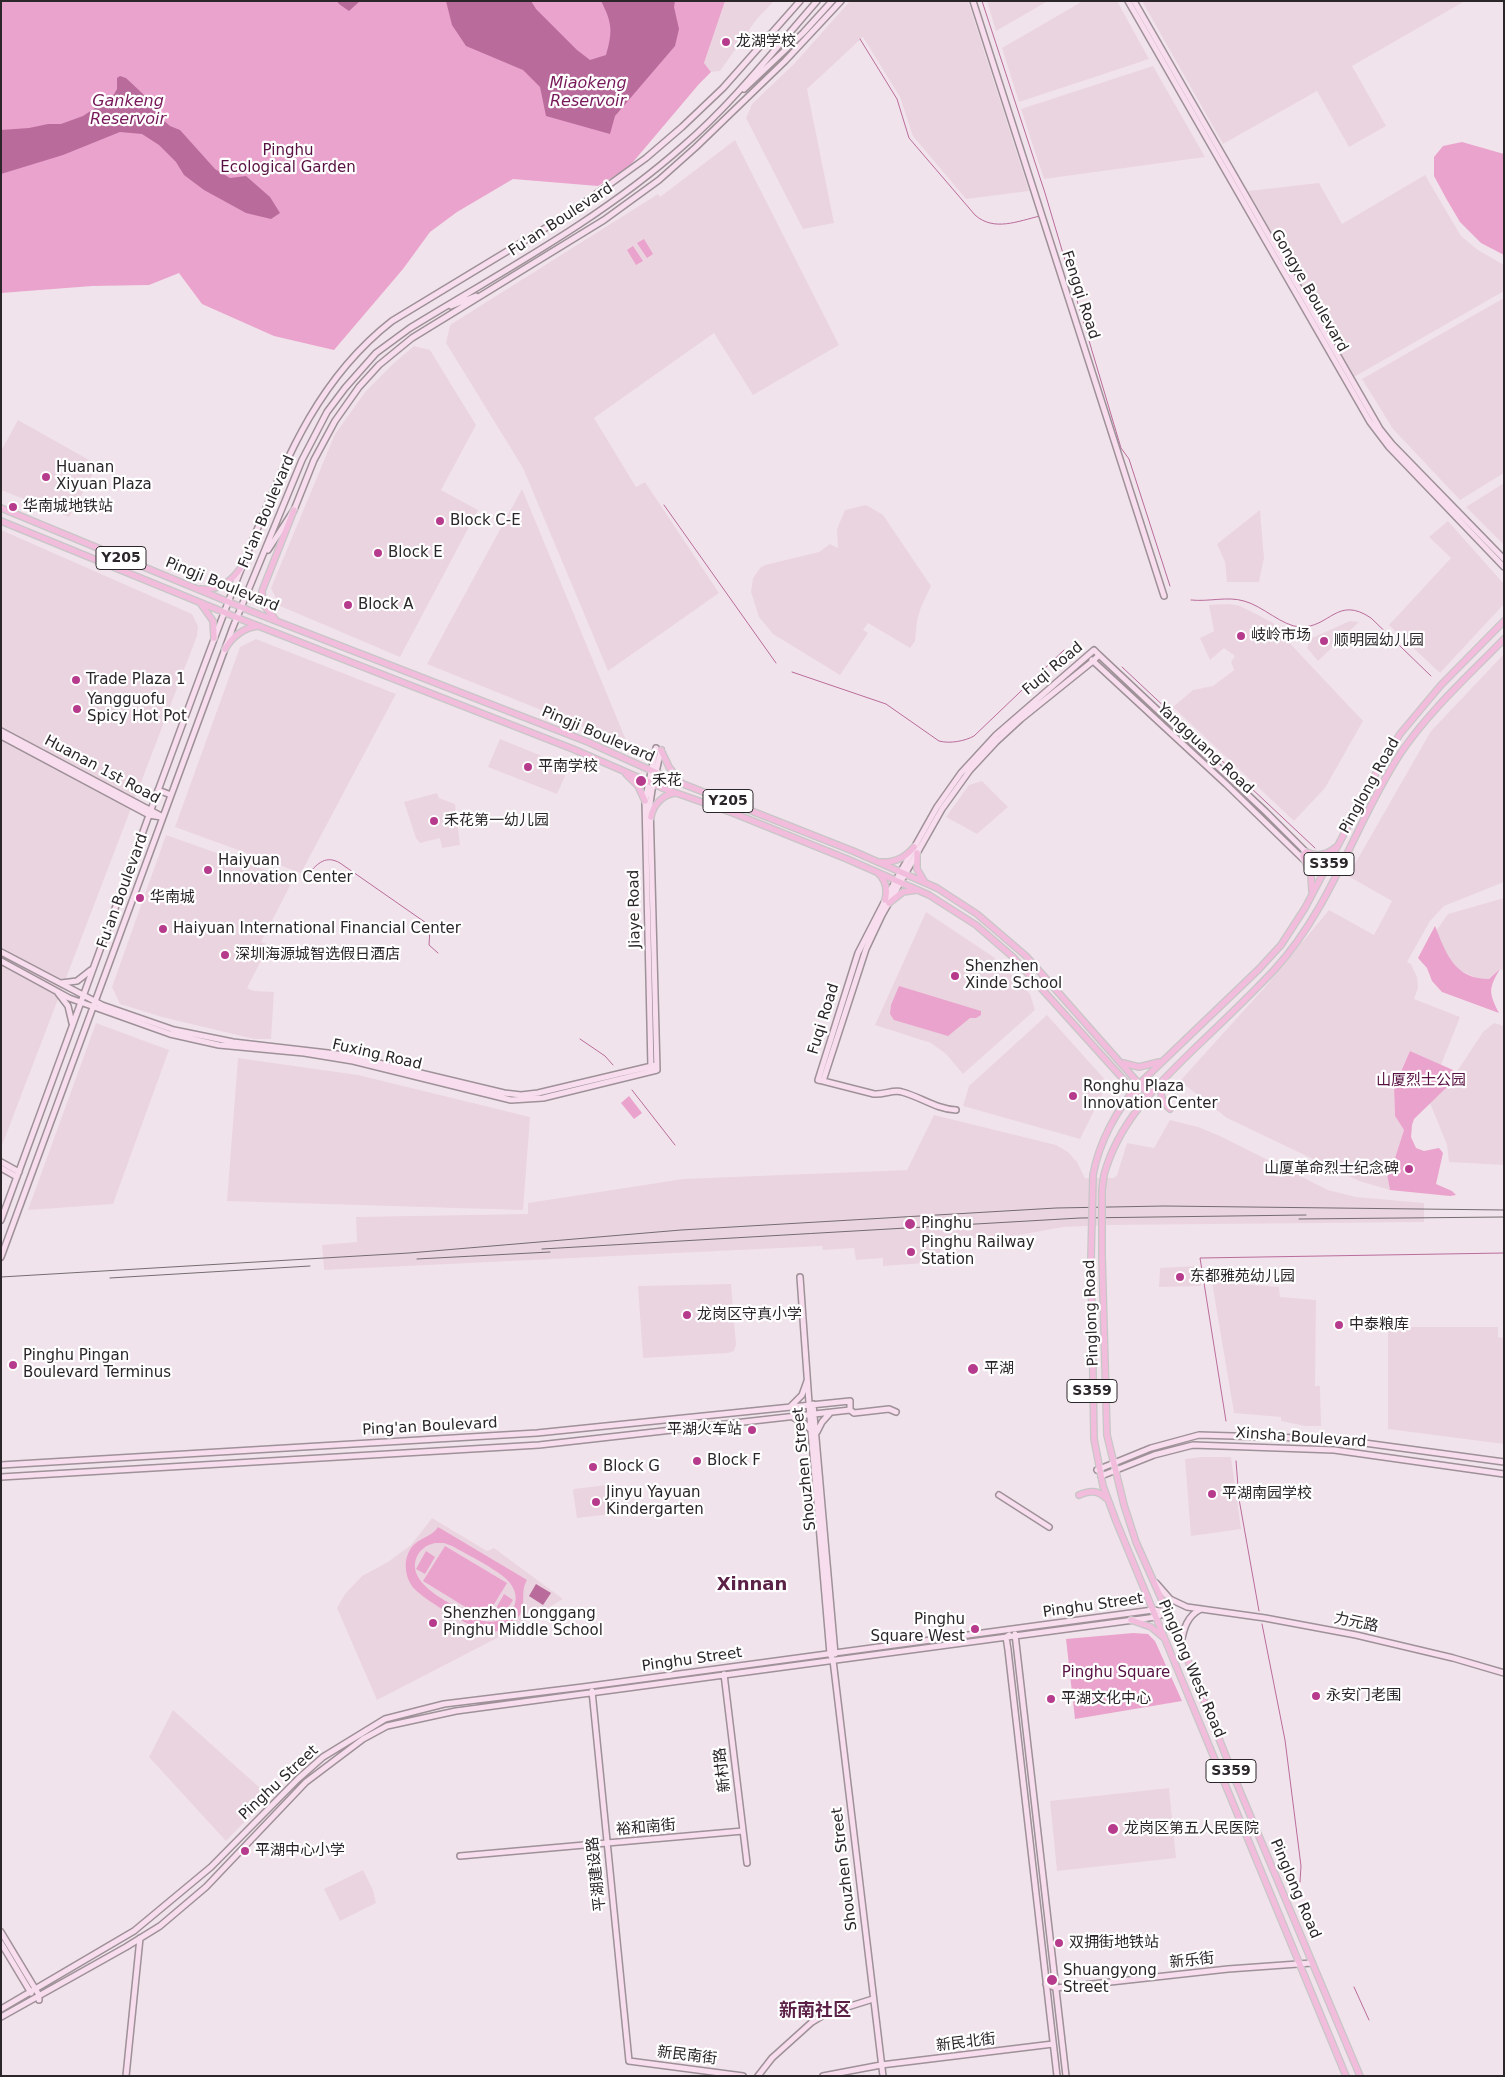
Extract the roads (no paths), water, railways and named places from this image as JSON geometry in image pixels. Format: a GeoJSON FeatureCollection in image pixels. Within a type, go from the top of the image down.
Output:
{"type":"FeatureCollection","features":[{"type":"Feature","properties":{"kind":"main road","name":"Pingji Boulevard"},"geometry":{"type":"LineString","coordinates":[[1,508],[241,607],[610,751],[686,785],[875,860],[928,884],[972,910],[1014,945],[1043,974],[1148,1094]]}},
{"type":"Feature","properties":{"kind":"main road"},"geometry":{"type":"LineString","coordinates":[[281,622],[266,610],[262,601],[262,591],[294,510]]}},
{"type":"Feature","properties":{"kind":"main road","name":"Pingji Boulevard"},"geometry":{"type":"LineString","coordinates":[[1,521],[261,627],[899,880],[924,892],[976,924],[1013,957],[1143,1101]]}},
{"type":"Feature","properties":{"kind":"main road"},"geometry":{"type":"LineString","coordinates":[[194,587],[206,589],[223,585],[234,577],[242,566]]}},
{"type":"Feature","properties":{"kind":"main road"},"geometry":{"type":"LineString","coordinates":[[197,601],[211,616],[214,626],[214,638]]}},
{"type":"Feature","properties":{"kind":"main road","name":"Pinglong Road"},"geometry":{"type":"LineString","coordinates":[[1116,1521],[1099,1472],[1093,1417],[1091,1258],[1093,1175],[1106,1135],[1139,1084],[1272,956],[1293,928],[1311,898],[1376,773],[1412,719],[1441,685],[1504,621]]}},
{"type":"Feature","properties":{"kind":"main road"},"geometry":{"type":"LineString","coordinates":[[225,649],[239,633],[253,627],[261,627]]}},
{"type":"Feature","properties":{"kind":"main road","name":"Pinglong Road"},"geometry":{"type":"LineString","coordinates":[[1360,2076],[1206,1709],[1168,1612],[1136,1542],[1114,1470],[1107,1435],[1102,1190],[1104,1175],[1117,1142],[1148,1094],[1260,985],[1286,956],[1318,908],[1375,798],[1400,755],[1427,719],[1504,640]]}},
{"type":"Feature","properties":{"kind":"main road"},"geometry":{"type":"LineString","coordinates":[[659,749],[672,772],[686,785]]}},
{"type":"Feature","properties":{"kind":"main road"},"geometry":{"type":"LineString","coordinates":[[605,763],[610,751]]}},
{"type":"Feature","properties":{"kind":"main road"},"geometry":{"type":"LineString","coordinates":[[618,768],[634,782],[645,801]]}},
{"type":"Feature","properties":{"kind":"main road"},"geometry":{"type":"LineString","coordinates":[[697,800],[701,790]]}},
{"type":"Feature","properties":{"kind":"main road"},"geometry":{"type":"LineString","coordinates":[[651,817],[652,811],[660,801],[669,794],[677,793]]}},
{"type":"Feature","properties":{"kind":"main road"},"geometry":{"type":"LineString","coordinates":[[1311,898],[1313,882],[1303,856],[1306,852],[1312,855],[1322,855],[1332,851],[1340,844]]}},
{"type":"Feature","properties":{"kind":"main road"},"geometry":{"type":"LineString","coordinates":[[875,860],[886,862],[898,860],[915,850],[917,869],[921,878],[928,884]]}},
{"type":"Feature","properties":{"kind":"main road"},"geometry":{"type":"LineString","coordinates":[[874,870],[885,882],[887,902]]}},
{"type":"Feature","properties":{"kind":"main road"},"geometry":{"type":"LineString","coordinates":[[887,902],[907,891],[924,892]]}},
{"type":"Feature","properties":{"kind":"main road"},"geometry":{"type":"LineString","coordinates":[[1117,1059],[1130,1066],[1140,1067],[1152,1065],[1166,1059]]}},
{"type":"Feature","properties":{"kind":"main road"},"geometry":{"type":"LineString","coordinates":[[1167,1075],[1161,1092],[1163,1101],[1170,1109]]}},
{"type":"Feature","properties":{"kind":"main road"},"geometry":{"type":"LineString","coordinates":[[1077,1492],[1096,1492],[1108,1501]]}},
{"type":"Feature","properties":{"kind":"main road","name":"Pinglong West Road"},"geometry":{"type":"LineString","coordinates":[[1116,1521],[1346,2076]]}},
{"type":"Feature","properties":{"kind":"main road"},"geometry":{"type":"LineString","coordinates":[[1131,1620],[1151,1627],[1167,1643]]}},
{"type":"Feature","properties":{"kind":"street","name":"Fu'an Boulevard"},"geometry":{"type":"LineString","coordinates":[[1,1220],[228,601],[276,483],[308,418],[330,383],[365,344],[402,314],[567,215],[646,158],[716,95],[800,1]]}},
{"type":"Feature","properties":{"kind":"street","name":"Fu'an Boulevard"},"geometry":{"type":"LineString","coordinates":[[1,1257],[237,617],[302,460],[318,428],[336,400],[355,376],[381,349],[602,209],[650,174],[713,119],[817,1]]}},
{"type":"Feature","properties":{"kind":"street"},"geometry":{"type":"LineString","coordinates":[[713,119],[803,33],[832,1]]}},
{"type":"Feature","properties":{"kind":"street"},"geometry":{"type":"LineString","coordinates":[[260,561],[294,510],[327,434],[349,399],[389,356],[412,338],[604,220],[659,180],[785,61],[841,1]]}},
{"type":"Feature","properties":{"kind":"street","name":"Fengqi Road"},"geometry":{"type":"LineString","coordinates":[[972,1],[1164,596]]}},
{"type":"Feature","properties":{"kind":"street","name":"Gongye Boulevard"},"geometry":{"type":"LineString","coordinates":[[1128,1],[1370,422],[1389,447],[1504,567]]}},
{"type":"Feature","properties":{"kind":"street","name":"Gongye Boulevard"},"geometry":{"type":"LineString","coordinates":[[1134,1],[1380,428],[1504,559]]}},
{"type":"Feature","properties":{"kind":"street"},"geometry":{"type":"LineString","coordinates":[[437,312],[488,292]]}},
{"type":"Feature","properties":{"kind":"street","name":"Fuqi Road"},"geometry":{"type":"LineString","coordinates":[[915,850],[950,797],[983,756],[1021,719],[1093,661],[1099,655],[1094,650],[1015,716],[976,756],[944,796],[887,902],[859,967],[820,1080],[882,1095],[899,1091],[945,1109],[956,1110]]}},
{"type":"Feature","properties":{"kind":"street","name":"Yangguang Road"},"geometry":{"type":"LineString","coordinates":[[1099,655],[1306,852]]}},
{"type":"Feature","properties":{"kind":"street","name":"Yangguang Road"},"geometry":{"type":"LineString","coordinates":[[1088,656],[1226,784],[1304,860]]}},
{"type":"Feature","properties":{"kind":"street","name":"Huanan 1st Road"},"geometry":{"type":"LineString","coordinates":[[1,731],[150,813]]}},
{"type":"Feature","properties":{"kind":"street","name":"Huanan 1st Road"},"geometry":{"type":"LineString","coordinates":[[1,736],[150,813],[163,817]]}},
{"type":"Feature","properties":{"kind":"street","name":"Jiaye Road"},"geometry":{"type":"LineString","coordinates":[[654,1068],[645,801],[659,749]]}},
{"type":"Feature","properties":{"kind":"street","name":"Jiaye Road"},"geometry":{"type":"LineString","coordinates":[[650,782],[654,1068]]}},
{"type":"Feature","properties":{"kind":"street"},"geometry":{"type":"LineString","coordinates":[[158,790],[171,795]]}},
{"type":"Feature","properties":{"kind":"street"},"geometry":{"type":"LineString","coordinates":[[141,838],[154,842]]}},
{"type":"Feature","properties":{"kind":"street"},"geometry":{"type":"LineString","coordinates":[[106,934],[118,938]]}},
{"type":"Feature","properties":{"kind":"street"},"geometry":{"type":"LineString","coordinates":[[1,952],[83,996],[94,1005]]}},
{"type":"Feature","properties":{"kind":"street"},"geometry":{"type":"LineString","coordinates":[[1,961],[81,1003],[94,1005]]}},
{"type":"Feature","properties":{"kind":"street"},"geometry":{"type":"LineString","coordinates":[[57,982],[65,984],[77,981],[88,974],[95,964]]}},
{"type":"Feature","properties":{"kind":"street"},"geometry":{"type":"LineString","coordinates":[[54,990],[68,1006],[72,1017],[71,1029]]}},
{"type":"Feature","properties":{"kind":"street","name":"Fuxing Road"},"geometry":{"type":"LineString","coordinates":[[94,1005],[201,1037],[345,1054],[513,1094],[538,1093],[654,1068]]}},
{"type":"Feature","properties":{"kind":"street"},"geometry":{"type":"LineString","coordinates":[[63,1051],[75,1056]]}},
{"type":"Feature","properties":{"kind":"street"},"geometry":{"type":"LineString","coordinates":[[1,1162],[18,1174]]}},
{"type":"Feature","properties":{"kind":"street"},"geometry":{"type":"LineString","coordinates":[[1,1168],[18,1174]]}},
{"type":"Feature","properties":{"kind":"street","name":"Shouzhen Street"},"geometry":{"type":"LineString","coordinates":[[800,1276],[833,1660],[883,2076]]}},
{"type":"Feature","properties":{"kind":"street"},"geometry":{"type":"LineString","coordinates":[[788,1408],[802,1395],[808,1378]]}},
{"type":"Feature","properties":{"kind":"street","name":"Ping'an Boulevard"},"geometry":{"type":"LineString","coordinates":[[1,1465],[566,1431],[850,1401],[850,1410]]}},
{"type":"Feature","properties":{"kind":"street","name":"Ping'an Boulevard"},"geometry":{"type":"LineString","coordinates":[[1,1477],[568,1443],[850,1410],[854,1412],[889,1409],[896,1412]]}},
{"type":"Feature","properties":{"kind":"street"},"geometry":{"type":"LineString","coordinates":[[791,1417],[804,1423],[813,1433],[830,1412]]}},
{"type":"Feature","properties":{"kind":"street"},"geometry":{"type":"LineString","coordinates":[[499,1435],[500,1447]]}},
{"type":"Feature","properties":{"kind":"street","name":"Xinsha Boulevard"},"geometry":{"type":"LineString","coordinates":[[1099,1472],[1113,1463],[1151,1448],[1199,1435],[1335,1439],[1504,1462]]}},
{"type":"Feature","properties":{"kind":"street","name":"Xinsha Boulevard"},"geometry":{"type":"LineString","coordinates":[[1099,1472],[1114,1470],[1154,1455],[1193,1445],[1334,1450],[1504,1474]]}},
{"type":"Feature","properties":{"kind":"street"},"geometry":{"type":"LineString","coordinates":[[999,1495],[1049,1527]]}},
{"type":"Feature","properties":{"kind":"street","name":"力元路"},"geometry":{"type":"LineString","coordinates":[[1155,1582],[1164,1593],[1178,1604],[1356,1635],[1453,1658],[1504,1673]]}},
{"type":"Feature","properties":{"kind":"street"},"geometry":{"type":"LineString","coordinates":[[1181,1643],[1186,1624],[1195,1612],[1202,1608]]}},
{"type":"Feature","properties":{"kind":"street","name":"Pinghu Street"},"geometry":{"type":"LineString","coordinates":[[1,2009],[134,1931],[211,1867],[323,1757],[385,1718],[444,1704],[1154,1610],[1168,1612]]}},
{"type":"Feature","properties":{"kind":"street","name":"Pinghu Street"},"geometry":{"type":"LineString","coordinates":[[1,2018],[160,1926],[206,1887],[306,1782],[363,1739],[387,1726],[456,1711],[1156,1617],[1168,1612]]}},
{"type":"Feature","properties":{"kind":"street"},"geometry":{"type":"LineString","coordinates":[[1014,1629],[1066,2076]]}},
{"type":"Feature","properties":{"kind":"street"},"geometry":{"type":"LineString","coordinates":[[1014,1629],[1006,1637],[1057,2076]]}},
{"type":"Feature","properties":{"kind":"street","name":"新村路"},"geometry":{"type":"LineString","coordinates":[[724,1674],[747,1863]]}},
{"type":"Feature","properties":{"kind":"street"},"geometry":{"type":"LineString","coordinates":[[591,1692],[596,1685]]}},
{"type":"Feature","properties":{"kind":"street","name":"平湖建设路"},"geometry":{"type":"LineString","coordinates":[[591,1692],[629,2061]]}},
{"type":"Feature","properties":{"kind":"street","name":"裕和南街"},"geometry":{"type":"LineString","coordinates":[[460,1856],[743,1831]]}},
{"type":"Feature","properties":{"kind":"street"},"geometry":{"type":"LineString","coordinates":[[1,1932],[33,1990]]}},
{"type":"Feature","properties":{"kind":"street"},"geometry":{"type":"LineString","coordinates":[[126,2076],[140,1938]]}},
{"type":"Feature","properties":{"kind":"street"},"geometry":{"type":"LineString","coordinates":[[1,1942],[37,1996]]}},
{"type":"Feature","properties":{"kind":"street","name":"新乐街"},"geometry":{"type":"LineString","coordinates":[[1046,1984],[1056,1988],[1299,1962],[1312,1963]]}},
{"type":"Feature","properties":{"kind":"street"},"geometry":{"type":"LineString","coordinates":[[758,2076],[772,2058],[812,2022],[825,2014],[874,1999]]}},
{"type":"Feature","properties":{"kind":"street","name":"新民北街"},"geometry":{"type":"LineString","coordinates":[[881,2065],[1053,2044]]}},
{"type":"Feature","properties":{"kind":"street","name":"新民南街"},"geometry":{"type":"LineString","coordinates":[[629,2061],[742,2076]]}},
{"type":"Feature","properties":{"kind":"street"},"geometry":{"type":"LineString","coordinates":[[823,2076],[881,2065]]}},
{"type":"Feature","properties":{"kind":"water"},"geometry":{"type":"Polygon","coordinates":[[[337,1],[360,1],[349,11],[337,1]]]}},
{"type":"Feature","properties":{"kind":"water","name":"Miaokeng Reservoir"},"geometry":{"type":"Polygon","coordinates":[[[446,1],[531,1],[536,9],[577,50],[590,60],[606,55],[610,40],[609,21],[601,1],[675,1],[674,7],[679,29],[675,46],[615,116],[610,134],[546,116],[540,87],[523,70],[466,46],[452,25],[446,1]]]}},
{"type":"Feature","properties":{"kind":"water","name":"Gankeng Reservoir"},"geometry":{"type":"Polygon","coordinates":[[[120,76],[126,78],[143,94],[148,104],[162,119],[170,126],[180,130],[215,169],[230,178],[246,176],[270,197],[280,213],[271,219],[246,213],[204,190],[184,175],[176,162],[159,145],[142,134],[120,132],[63,155],[1,174],[1,130],[61,124],[83,116],[113,96],[117,89],[117,78],[120,76]]]}},
{"type":"Feature","properties":{"kind":"water"},"geometry":{"type":"Polygon","coordinates":[[[536,1584],[551,1593],[543,1605],[529,1596],[536,1584]]]}},
{"type":"Feature","properties":{"kind":"waterway"},"geometry":{"type":"LineString","coordinates":[[982,1],[1045,193],[1121,448],[1129,459],[1170,586]]}},
{"type":"Feature","properties":{"kind":"waterway"},"geometry":{"type":"LineString","coordinates":[[860,39],[897,99],[909,138],[975,215],[982,220],[998,224],[1040,216]]}},
{"type":"Feature","properties":{"kind":"waterway"},"geometry":{"type":"LineString","coordinates":[[664,505],[776,663]]}},
{"type":"Feature","properties":{"kind":"waterway"},"geometry":{"type":"LineString","coordinates":[[1191,600],[1231,599],[1244,601],[1279,620],[1300,627],[1319,623],[1342,611],[1359,612],[1371,618],[1431,676]]}},
{"type":"Feature","properties":{"kind":"waterway"},"geometry":{"type":"LineString","coordinates":[[792,672],[886,704],[939,741],[953,742],[962,741],[974,736],[1064,650]]}},
{"type":"Feature","properties":{"kind":"waterway"},"geometry":{"type":"LineString","coordinates":[[1122,667],[1315,848]]}},
{"type":"Feature","properties":{"kind":"waterway"},"geometry":{"type":"LineString","coordinates":[[309,873],[319,863],[326,860],[340,863],[429,925],[429,945],[438,953]]}},
{"type":"Feature","properties":{"kind":"waterway"},"geometry":{"type":"LineString","coordinates":[[580,1039],[605,1056],[613,1065]]}},
{"type":"Feature","properties":{"kind":"waterway"},"geometry":{"type":"LineString","coordinates":[[632,1090],[675,1145]]}},
{"type":"Feature","properties":{"kind":"waterway"},"geometry":{"type":"LineString","coordinates":[[1226,1421],[1200,1258],[1504,1253]]}},
{"type":"Feature","properties":{"kind":"waterway"},"geometry":{"type":"LineString","coordinates":[[1236,1461],[1239,1499],[1259,1611]]}},
{"type":"Feature","properties":{"kind":"waterway"},"geometry":{"type":"LineString","coordinates":[[1262,1624],[1285,1740],[1301,1866],[1300,1882]]}},
{"type":"Feature","properties":{"kind":"waterway"},"geometry":{"type":"LineString","coordinates":[[1354,1987],[1369,2020]]}},
{"type":"Feature","properties":{"kind":"railway"},"geometry":{"type":"LineString","coordinates":[[1,1277],[409,1253],[681,1230],[1056,1208],[1164,1206],[1504,1210]]}},
{"type":"Feature","properties":{"kind":"railway"},"geometry":{"type":"LineString","coordinates":[[542,1249],[1080,1218],[1306,1215]]}},
{"type":"Feature","properties":{"kind":"railway"},"geometry":{"type":"LineString","coordinates":[[1299,1219],[1504,1217]]}},
{"type":"Feature","properties":{"kind":"railway"},"geometry":{"type":"LineString","coordinates":[[417,1259],[550,1252]]}},
{"type":"Feature","properties":{"kind":"railway"},"geometry":{"type":"LineString","coordinates":[[110,1278],[310,1266]]}},
{"type":"Feature","properties":{"kind":"place","name":"龙湖学校"},"geometry":{"type":"Point","coordinates":[726,42]}},
{"type":"Feature","properties":{"kind":"place","name":"Huanan Xiyuan Plaza"},"geometry":{"type":"Point","coordinates":[46,477]}},
{"type":"Feature","properties":{"kind":"place","name":"华南城地铁站"},"geometry":{"type":"Point","coordinates":[13,507]}},
{"type":"Feature","properties":{"kind":"place","name":"Block C-E"},"geometry":{"type":"Point","coordinates":[440,521]}},
{"type":"Feature","properties":{"kind":"place","name":"Block E"},"geometry":{"type":"Point","coordinates":[378,553]}},
{"type":"Feature","properties":{"kind":"place","name":"Block A"},"geometry":{"type":"Point","coordinates":[348,605]}},
{"type":"Feature","properties":{"kind":"place","name":"岐岭市场"},"geometry":{"type":"Point","coordinates":[1241,636]}},
{"type":"Feature","properties":{"kind":"place","name":"顺明园幼儿园"},"geometry":{"type":"Point","coordinates":[1324,641]}},
{"type":"Feature","properties":{"kind":"place","name":"Trade Plaza 1"},"geometry":{"type":"Point","coordinates":[76,680]}},
{"type":"Feature","properties":{"kind":"place","name":"Yangguofu Spicy Hot Pot"},"geometry":{"type":"Point","coordinates":[77,709]}},
{"type":"Feature","properties":{"kind":"place","name":"平南学校"},"geometry":{"type":"Point","coordinates":[528,767]}},
{"type":"Feature","properties":{"kind":"place","name":"禾花"},"geometry":{"type":"Point","coordinates":[641,781]}},
{"type":"Feature","properties":{"kind":"place","name":"禾花第一幼儿园"},"geometry":{"type":"Point","coordinates":[434,821]}},
{"type":"Feature","properties":{"kind":"place","name":"Haiyuan Innovation Center"},"geometry":{"type":"Point","coordinates":[208,870]}},
{"type":"Feature","properties":{"kind":"place","name":"华南城"},"geometry":{"type":"Point","coordinates":[140,898]}},
{"type":"Feature","properties":{"kind":"place","name":"Haiyuan International Financial Center"},"geometry":{"type":"Point","coordinates":[163,929]}},
{"type":"Feature","properties":{"kind":"place","name":"深圳海源城智选假日酒店"},"geometry":{"type":"Point","coordinates":[225,955]}},
{"type":"Feature","properties":{"kind":"place","name":"Shenzhen Xinde School"},"geometry":{"type":"Point","coordinates":[955,976]}},
{"type":"Feature","properties":{"kind":"place","name":"Ronghu Plaza Innovation Center"},"geometry":{"type":"Point","coordinates":[1073,1096]}},
{"type":"Feature","properties":{"kind":"place","name":"山厦革命烈士纪念碑"},"geometry":{"type":"Point","coordinates":[1409,1169]}},
{"type":"Feature","properties":{"kind":"place","name":"Pinghu"},"geometry":{"type":"Point","coordinates":[910,1224]}},
{"type":"Feature","properties":{"kind":"place","name":"Pinghu Railway Station"},"geometry":{"type":"Point","coordinates":[911,1252]}},
{"type":"Feature","properties":{"kind":"place","name":"东都雅苑幼儿园"},"geometry":{"type":"Point","coordinates":[1180,1277]}},
{"type":"Feature","properties":{"kind":"place","name":"龙岗区守真小学"},"geometry":{"type":"Point","coordinates":[687,1315]}},
{"type":"Feature","properties":{"kind":"place","name":"中泰粮库"},"geometry":{"type":"Point","coordinates":[1339,1325]}},
{"type":"Feature","properties":{"kind":"place","name":"Pinghu Pingan Boulevard Terminus"},"geometry":{"type":"Point","coordinates":[13,1365]}},
{"type":"Feature","properties":{"kind":"place","name":"平湖"},"geometry":{"type":"Point","coordinates":[973,1369]}},
{"type":"Feature","properties":{"kind":"place","name":"平湖火车站"},"geometry":{"type":"Point","coordinates":[752,1430]}},
{"type":"Feature","properties":{"kind":"place","name":"Block F"},"geometry":{"type":"Point","coordinates":[697,1461]}},
{"type":"Feature","properties":{"kind":"place","name":"Block G"},"geometry":{"type":"Point","coordinates":[593,1467]}},
{"type":"Feature","properties":{"kind":"place","name":"平湖南园学校"},"geometry":{"type":"Point","coordinates":[1212,1494]}},
{"type":"Feature","properties":{"kind":"place","name":"Jinyu Yayuan Kindergarten"},"geometry":{"type":"Point","coordinates":[596,1502]}},
{"type":"Feature","properties":{"kind":"place","name":"Shenzhen Longgang Pinghu Middle School"},"geometry":{"type":"Point","coordinates":[433,1623]}},
{"type":"Feature","properties":{"kind":"place","name":"Pinghu Square West"},"geometry":{"type":"Point","coordinates":[975,1629]}},
{"type":"Feature","properties":{"kind":"place","name":"永安门老围"},"geometry":{"type":"Point","coordinates":[1316,1696]}},
{"type":"Feature","properties":{"kind":"place","name":"平湖文化中心"},"geometry":{"type":"Point","coordinates":[1051,1699]}},
{"type":"Feature","properties":{"kind":"place","name":"龙岗区第五人民医院"},"geometry":{"type":"Point","coordinates":[1113,1829]}},
{"type":"Feature","properties":{"kind":"place","name":"平湖中心小学"},"geometry":{"type":"Point","coordinates":[245,1851]}},
{"type":"Feature","properties":{"kind":"place","name":"双拥街地铁站"},"geometry":{"type":"Point","coordinates":[1059,1943]}},
{"type":"Feature","properties":{"kind":"place","name":"Shuangyong Street"},"geometry":{"type":"Point","coordinates":[1052,1980]}},
{"type":"Feature","properties":{"kind":"district","name":"Xinnan"},"geometry":{"type":"Point","coordinates":[752,1585]}},
{"type":"Feature","properties":{"kind":"district","name":"新南社区"},"geometry":{"type":"Point","coordinates":[815,2011]}},
{"type":"Feature","properties":{"kind":"park label","name":"Pinghu Ecological Garden"},"geometry":{"type":"Point","coordinates":[288,160]}},
{"type":"Feature","properties":{"kind":"park label","name":"山厦烈士公园"},"geometry":{"type":"Point","coordinates":[1421,1081]}},
{"type":"Feature","properties":{"kind":"park label","name":"Pinghu Square"},"geometry":{"type":"Point","coordinates":[1116,1673]}}]}
